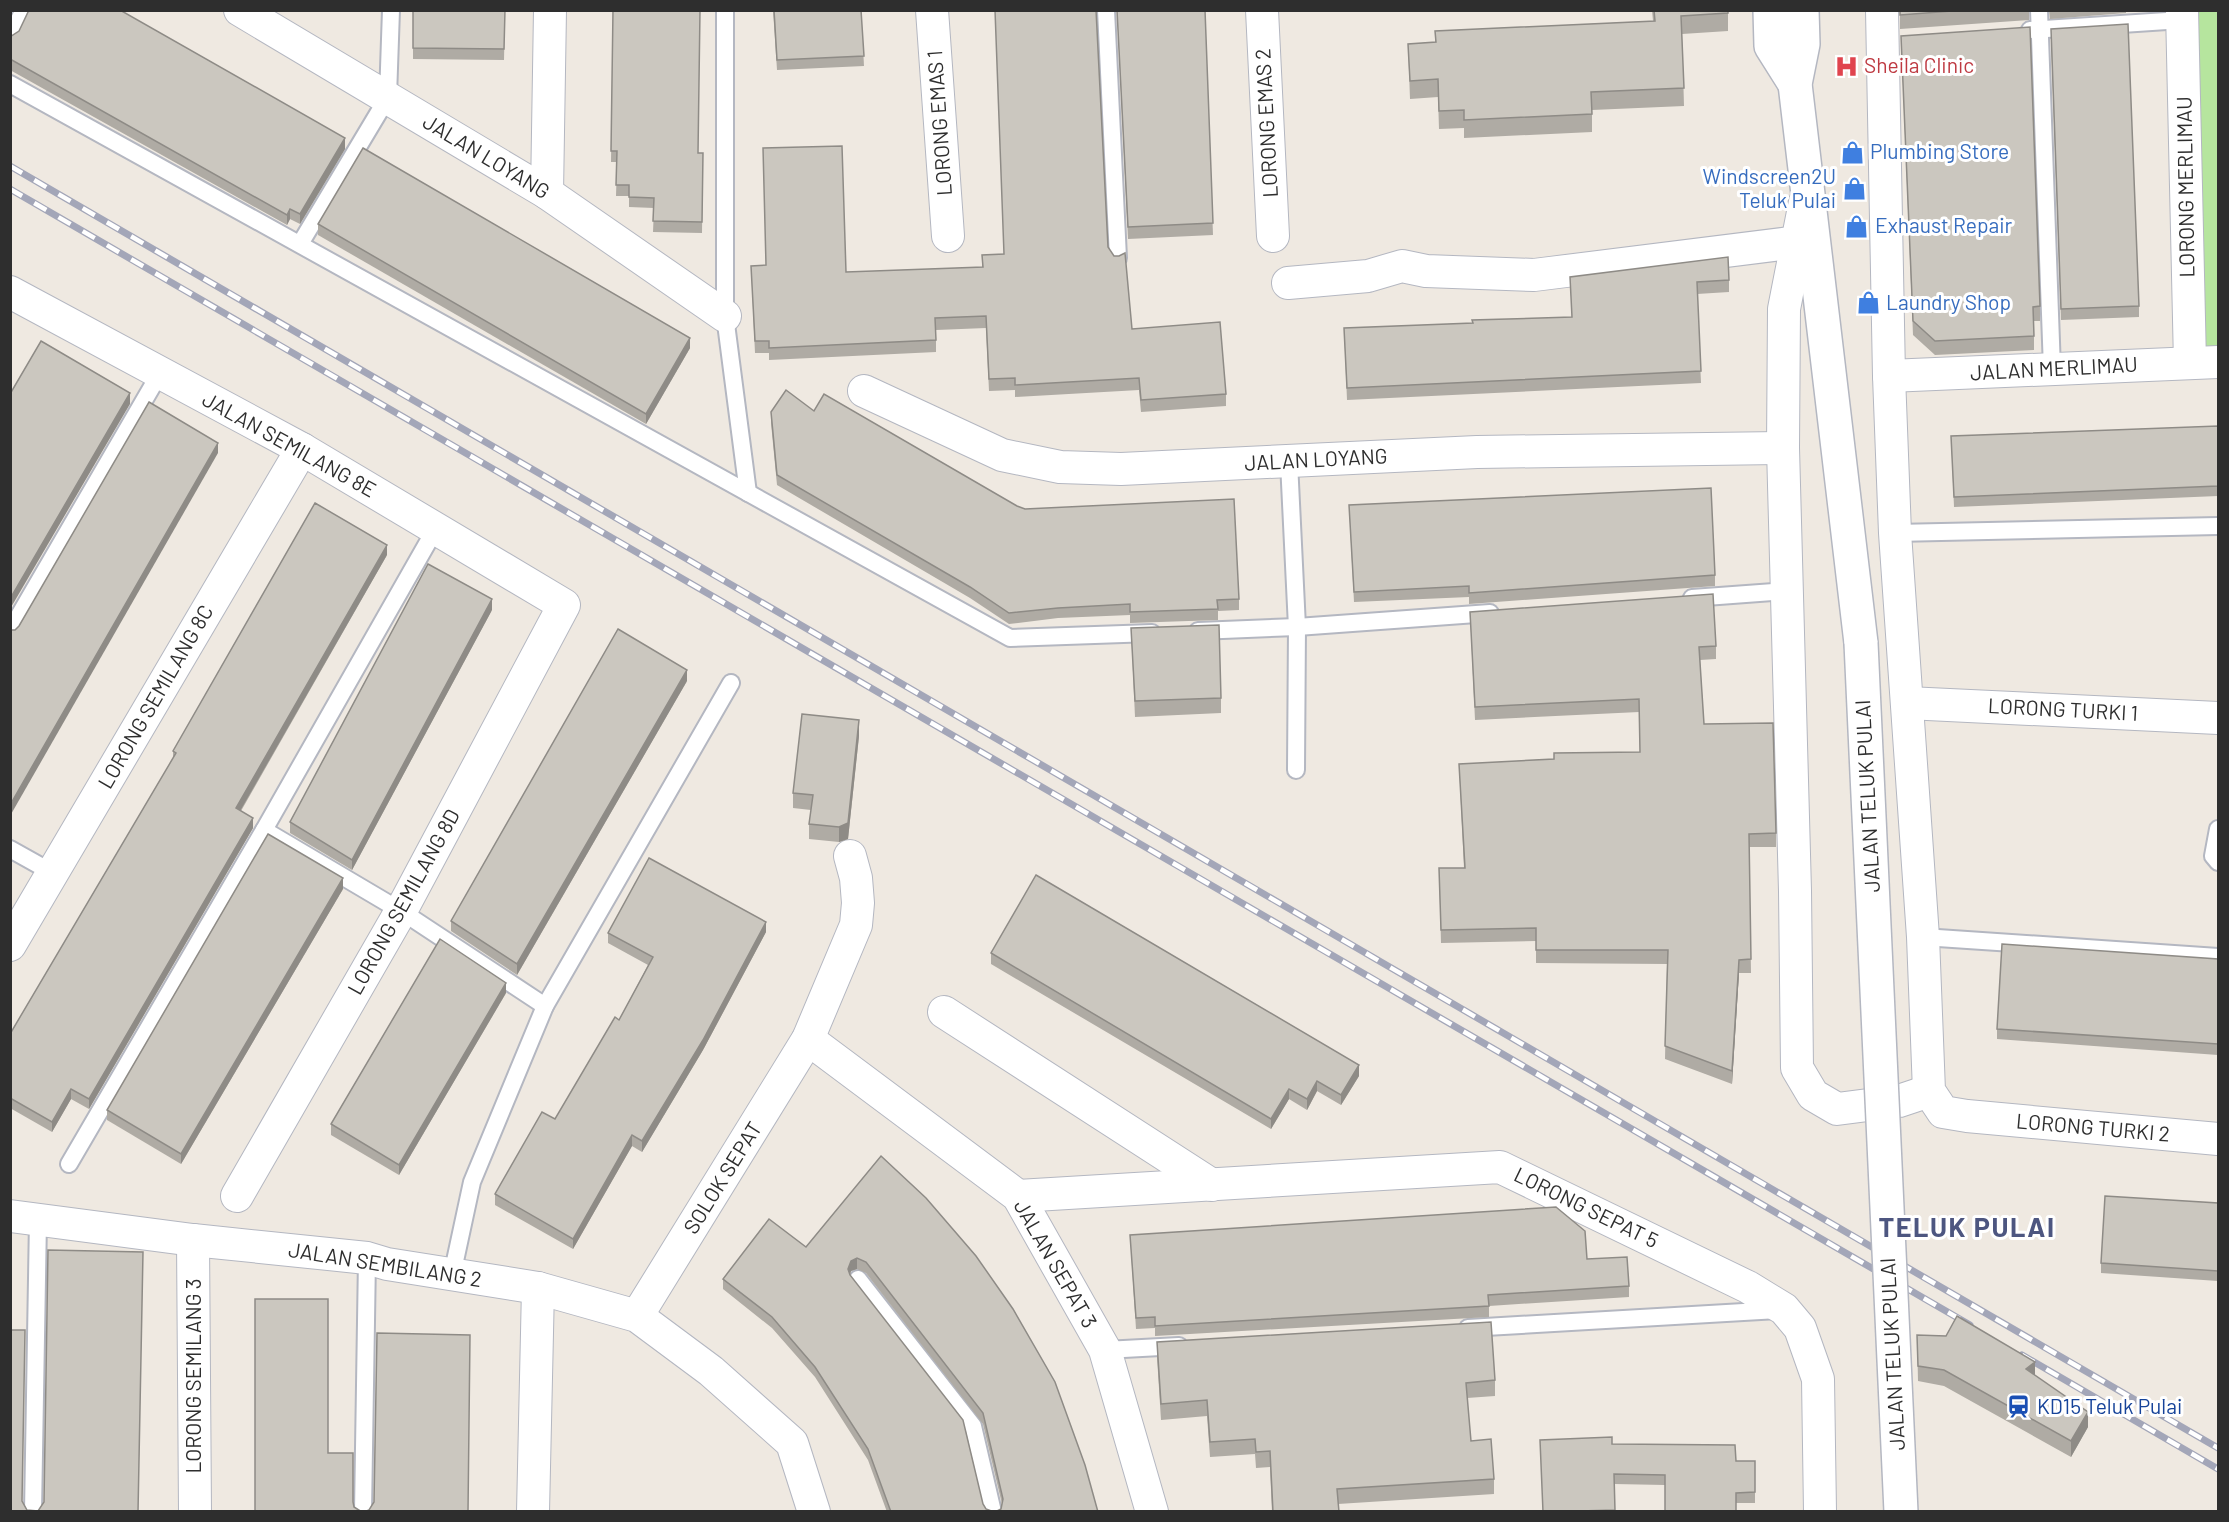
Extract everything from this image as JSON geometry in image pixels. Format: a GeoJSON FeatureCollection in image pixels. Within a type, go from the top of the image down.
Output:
{"type":"FeatureCollection","features":[{"type":"Feature","properties":{"kind":"main road","name":"JALAN TELUK PULAI"},"geometry":{"type":"LineString","coordinates":[[1770,10],[1772,46],[1796,84]]}},
{"type":"Feature","properties":{"kind":"main road","name":"JALAN TELUK PULAI"},"geometry":{"type":"LineString","coordinates":[[1802,10],[1803,44],[1796,84],[1861,643],[1901,1512]]}},
{"type":"Feature","properties":{"kind":"street","name":"JALAN LOYANG"},"geometry":{"type":"LineString","coordinates":[[240,10],[547,193],[725,316]]}},
{"type":"Feature","properties":{"kind":"street"},"geometry":{"type":"LineString","coordinates":[[547,193],[550,10]]}},
{"type":"Feature","properties":{"kind":"street","name":"LORONG EMAS 1"},"geometry":{"type":"LineString","coordinates":[[932,10],[948,236]]}},
{"type":"Feature","properties":{"kind":"street","name":"LORONG EMAS 2"},"geometry":{"type":"LineString","coordinates":[[1262,10],[1273,236]]}},
{"type":"Feature","properties":{"kind":"street"},"geometry":{"type":"LineString","coordinates":[[1808,186],[1785,309],[1783,448],[1795,891],[1797,1068],[1813,1095],[1837,1109],[1899,1101],[1929,1091],[1923,937],[1895,533],[1889,376],[1888,41],[1882,10]]}},
{"type":"Feature","properties":{"kind":"street","name":"LORONG MERLIMAU"},"geometry":{"type":"LineString","coordinates":[[2182,15],[2204,362]]}},
{"type":"Feature","properties":{"kind":"street"},"geometry":{"type":"LineString","coordinates":[[1288,283],[1368,276],[1402,266],[1425,271],[1534,275],[1797,242]]}},
{"type":"Feature","properties":{"kind":"street","name":"JALAN SEMILANG 8E"},"geometry":{"type":"LineString","coordinates":[[14,302],[160,373],[302,449],[564,605]]}},
{"type":"Feature","properties":{"kind":"street","name":"JALAN MERLIMAU"},"geometry":{"type":"LineString","coordinates":[[1889,376],[2204,362]]}},
{"type":"Feature","properties":{"kind":"street","name":"JALAN LOYANG"},"geometry":{"type":"LineString","coordinates":[[864,391],[1002,455],[1060,467],[1121,469],[1477,452],[1783,448]]}},
{"type":"Feature","properties":{"kind":"street","name":"LORONG SEMILANG 8C"},"geometry":{"type":"LineString","coordinates":[[10,945],[302,449]]}},
{"type":"Feature","properties":{"kind":"street","name":"LORONG SEMILANG 8D"},"geometry":{"type":"LineString","coordinates":[[237,1196],[400,911],[564,605]]}},
{"type":"Feature","properties":{"kind":"street","name":"LORONG TURKI 1"},"geometry":{"type":"LineString","coordinates":[[1907,703],[2218,718]]}},
{"type":"Feature","properties":{"kind":"street","name":"SOLOK SEPAT"},"geometry":{"type":"LineString","coordinates":[[637,1316],[808,1039],[856,925],[857,895],[850,856]]}},
{"type":"Feature","properties":{"kind":"street"},"geometry":{"type":"LineString","coordinates":[[944,1012],[1212,1185]]}},
{"type":"Feature","properties":{"kind":"street","name":"JALAN SEPAT 3"},"geometry":{"type":"LineString","coordinates":[[808,1039],[1018,1196],[1105,1350],[1152,1512]]}},
{"type":"Feature","properties":{"kind":"street","name":"LORONG TURKI 2"},"geometry":{"type":"LineString","coordinates":[[1929,1091],[1943,1112],[1967,1116],[2218,1139]]}},
{"type":"Feature","properties":{"kind":"street","name":"LORONG SEPAT 5"},"geometry":{"type":"LineString","coordinates":[[1018,1196],[1500,1167],[1748,1287],[1784,1309],[1800,1328],[1818,1379],[1820,1512]]}},
{"type":"Feature","properties":{"kind":"street","name":"JALAN SEMBILANG 2"},"geometry":{"type":"LineString","coordinates":[[24,1218],[193,1240],[367,1258],[387,1264],[537,1288],[637,1316]]}},
{"type":"Feature","properties":{"kind":"street","name":"LORONG SEMILANG 3"},"geometry":{"type":"LineString","coordinates":[[193,1240],[195,1512]]}},
{"type":"Feature","properties":{"kind":"street"},"geometry":{"type":"LineString","coordinates":[[533,1512],[537,1288]]}},
{"type":"Feature","properties":{"kind":"street"},"geometry":{"type":"LineString","coordinates":[[637,1316],[711,1371],[792,1443],[814,1512]]}},
{"type":"Feature","properties":{"kind":"lane"},"geometry":{"type":"LineString","coordinates":[[10,37],[24,10]]}},
{"type":"Feature","properties":{"kind":"lane"},"geometry":{"type":"LineString","coordinates":[[300,244],[388,97],[391,10]]}},
{"type":"Feature","properties":{"kind":"lane"},"geometry":{"type":"LineString","coordinates":[[725,10],[725,316],[748,493]]}},
{"type":"Feature","properties":{"kind":"lane"},"geometry":{"type":"LineString","coordinates":[[1106,10],[1118,258]]}},
{"type":"Feature","properties":{"kind":"lane"},"geometry":{"type":"LineString","coordinates":[[2039,10],[2052,369]]}},
{"type":"Feature","properties":{"kind":"lane"},"geometry":{"type":"LineString","coordinates":[[2018,31],[2182,15]]}},
{"type":"Feature","properties":{"kind":"lane"},"geometry":{"type":"LineString","coordinates":[[10,84],[1010,638],[1297,627],[1500,612]]}},
{"type":"Feature","properties":{"kind":"lane"},"geometry":{"type":"LineString","coordinates":[[10,631],[160,373]]}},
{"type":"Feature","properties":{"kind":"lane"},"geometry":{"type":"LineString","coordinates":[[1289,462],[1297,627],[1296,770]]}},
{"type":"Feature","properties":{"kind":"lane"},"geometry":{"type":"LineString","coordinates":[[1895,533],[2218,526]]}},
{"type":"Feature","properties":{"kind":"lane"},"geometry":{"type":"LineString","coordinates":[[69,1164],[264,830],[435,528]]}},
{"type":"Feature","properties":{"kind":"lane"},"geometry":{"type":"LineString","coordinates":[[1680,598],[1787,591]]}},
{"type":"Feature","properties":{"kind":"lane"},"geometry":{"type":"LineString","coordinates":[[452,1275],[472,1182],[545,1006],[731,683]]}},
{"type":"Feature","properties":{"kind":"lane"},"geometry":{"type":"LineString","coordinates":[[2218,829],[2213,856],[2218,862]]}},
{"type":"Feature","properties":{"kind":"lane"},"geometry":{"type":"LineString","coordinates":[[264,830],[400,911],[545,1006]]}},
{"type":"Feature","properties":{"kind":"lane"},"geometry":{"type":"LineString","coordinates":[[10,849],[53,873]]}},
{"type":"Feature","properties":{"kind":"lane"},"geometry":{"type":"LineString","coordinates":[[1923,937],[2218,957]]}},
{"type":"Feature","properties":{"kind":"lane"},"geometry":{"type":"LineString","coordinates":[[24,1218],[33,1512]]}},
{"type":"Feature","properties":{"kind":"lane"},"geometry":{"type":"LineString","coordinates":[[363,1512],[367,1258]]}},
{"type":"Feature","properties":{"kind":"lane"},"geometry":{"type":"LineString","coordinates":[[858,1279],[973,1425],[993,1512]]}},
{"type":"Feature","properties":{"kind":"lane"},"geometry":{"type":"LineString","coordinates":[[1450,1329],[1784,1309]]}},
{"type":"Feature","properties":{"kind":"lane"},"geometry":{"type":"LineString","coordinates":[[1105,1350],[1200,1344]]}},
{"type":"Feature","properties":{"kind":"green space"},"geometry":{"type":"Polygon","coordinates":[[[2188,11],[2218,11],[2218,369],[2200,369],[2188,11]]]}},
{"type":"Feature","properties":{"kind":"building"},"geometry":{"type":"Polygon","coordinates":[[[29,10],[120,10],[345,138],[300,214],[290,209],[287,215],[10,59],[10,37],[19,31],[29,10]]]}},
{"type":"Feature","properties":{"kind":"building"},"geometry":{"type":"Polygon","coordinates":[[[413,10],[505,10],[504,49],[413,48],[413,10]]]}},
{"type":"Feature","properties":{"kind":"building"},"geometry":{"type":"Polygon","coordinates":[[[613,10],[700,10],[698,153],[703,153],[702,222],[653,221],[654,198],[629,197],[629,185],[616,185],[617,151],[611,151],[613,10]]]}},
{"type":"Feature","properties":{"kind":"building"},"geometry":{"type":"Polygon","coordinates":[[[774,10],[861,10],[864,56],[777,60],[774,10]]]}},
{"type":"Feature","properties":{"kind":"building"},"geometry":{"type":"Polygon","coordinates":[[[995,10],[1096,10],[1108,247],[1114,256],[1125,253],[1132,329],[1220,322],[1226,394],[1141,400],[1139,378],[1015,385],[1015,378],[989,379],[986,316],[935,318],[936,340],[769,348],[769,341],[755,341],[751,266],[766,265],[763,148],[842,146],[846,272],[983,267],[982,255],[1004,254],[995,10]]]}},
{"type":"Feature","properties":{"kind":"building"},"geometry":{"type":"Polygon","coordinates":[[[1117,10],[1205,10],[1213,223],[1128,227],[1117,10]]]}},
{"type":"Feature","properties":{"kind":"building"},"geometry":{"type":"Polygon","coordinates":[[[1654,10],[1728,10],[1728,13],[1681,16],[1684,88],[1591,92],[1592,114],[1464,120],[1464,110],[1439,111],[1438,79],[1410,81],[1408,44],[1436,42],[1435,31],[1655,21],[1654,10]]]}},
{"type":"Feature","properties":{"kind":"building"},"geometry":{"type":"Polygon","coordinates":[[[1900,10],[1965,10],[1900,15],[1900,10]]]}},
{"type":"Feature","properties":{"kind":"building"},"geometry":{"type":"Polygon","coordinates":[[[2128,24],[2139,306],[2061,309],[2051,29],[2128,24]]]}},
{"type":"Feature","properties":{"kind":"building"},"geometry":{"type":"Polygon","coordinates":[[[2030,27],[2040,306],[2033,307],[2034,336],[1935,341],[1913,321],[1901,36],[2030,27]]]}},
{"type":"Feature","properties":{"kind":"building"},"geometry":{"type":"Polygon","coordinates":[[[363,148],[690,338],[646,414],[318,224],[363,148]]]}},
{"type":"Feature","properties":{"kind":"building"},"geometry":{"type":"Polygon","coordinates":[[[1728,257],[1729,280],[1697,282],[1701,371],[1347,388],[1344,328],[1473,323],[1472,320],[1572,317],[1570,277],[1728,257]]]}},
{"type":"Feature","properties":{"kind":"building"},"geometry":{"type":"Polygon","coordinates":[[[41,341],[130,393],[10,599],[10,394],[41,341]]]}},
{"type":"Feature","properties":{"kind":"building"},"geometry":{"type":"Polygon","coordinates":[[[786,390],[814,411],[824,394],[1025,509],[1234,499],[1239,599],[1217,600],[1218,609],[1130,612],[1130,604],[1009,613],[970,587],[777,475],[771,412],[786,390]]]}},
{"type":"Feature","properties":{"kind":"building"},"geometry":{"type":"Polygon","coordinates":[[[149,402],[218,443],[10,805],[10,630],[15,630],[19,626],[149,402]]]}},
{"type":"Feature","properties":{"kind":"building"},"geometry":{"type":"Polygon","coordinates":[[[2218,426],[2218,486],[1954,497],[1951,436],[2218,426]]]}},
{"type":"Feature","properties":{"kind":"building"},"geometry":{"type":"Polygon","coordinates":[[[1711,488],[1715,575],[1469,593],[1469,586],[1354,592],[1349,505],[1711,488]]]}},
{"type":"Feature","properties":{"kind":"building"},"geometry":{"type":"Polygon","coordinates":[[[315,503],[387,545],[236,808],[253,818],[89,1099],[71,1089],[52,1122],[10,1098],[10,1034],[176,753],[173,751],[315,503]]]}},
{"type":"Feature","properties":{"kind":"building"},"geometry":{"type":"Polygon","coordinates":[[[428,564],[492,599],[352,860],[290,822],[428,564]]]}},
{"type":"Feature","properties":{"kind":"building"},"geometry":{"type":"Polygon","coordinates":[[[1713,594],[1716,646],[1699,647],[1704,724],[1773,723],[1776,833],[1749,834],[1751,959],[1739,960],[1732,1071],[1665,1046],[1668,950],[1536,950],[1536,928],[1441,930],[1439,868],[1465,868],[1459,764],[1554,759],[1554,753],[1640,752],[1639,699],[1475,707],[1470,612],[1713,594]]]}},
{"type":"Feature","properties":{"kind":"building"},"geometry":{"type":"Polygon","coordinates":[[[1219,625],[1221,698],[1135,701],[1131,628],[1219,625]]]}},
{"type":"Feature","properties":{"kind":"building"},"geometry":{"type":"Polygon","coordinates":[[[618,629],[687,670],[517,964],[451,921],[618,629]]]}},
{"type":"Feature","properties":{"kind":"building"},"geometry":{"type":"Polygon","coordinates":[[[802,714],[859,720],[848,823],[839,827],[809,824],[813,795],[793,793],[802,714]]]}},
{"type":"Feature","properties":{"kind":"building"},"geometry":{"type":"Polygon","coordinates":[[[268,834],[343,878],[181,1154],[107,1110],[268,834]]]}},
{"type":"Feature","properties":{"kind":"building"},"geometry":{"type":"Polygon","coordinates":[[[649,858],[766,922],[703,1040],[642,1141],[632,1135],[573,1239],[495,1194],[542,1112],[555,1119],[615,1017],[619,1020],[653,957],[608,933],[649,858]]]}},
{"type":"Feature","properties":{"kind":"building"},"geometry":{"type":"Polygon","coordinates":[[[1036,875],[1359,1065],[1341,1095],[1317,1081],[1307,1099],[1289,1089],[1271,1119],[991,953],[1036,875]]]}},
{"type":"Feature","properties":{"kind":"building"},"geometry":{"type":"Polygon","coordinates":[[[440,939],[506,983],[399,1165],[331,1124],[440,939]]]}},
{"type":"Feature","properties":{"kind":"building"},"geometry":{"type":"Polygon","coordinates":[[[2002,944],[2218,959],[2218,1044],[1997,1029],[2002,944]]]}},
{"type":"Feature","properties":{"kind":"building"},"geometry":{"type":"Polygon","coordinates":[[[881,1156],[926,1198],[976,1256],[1013,1309],[1055,1382],[1085,1465],[1098,1512],[995,1512],[1001,1509],[1003,1499],[983,1413],[866,1262],[857,1258],[851,1261],[848,1269],[850,1275],[963,1420],[983,1504],[986,1509],[994,1512],[891,1512],[868,1449],[815,1367],[772,1317],[723,1279],[769,1219],[806,1247],[881,1156]]]}},
{"type":"Feature","properties":{"kind":"building"},"geometry":{"type":"Polygon","coordinates":[[[2105,1196],[2218,1203],[2218,1271],[2101,1263],[2105,1196]]]}},
{"type":"Feature","properties":{"kind":"building"},"geometry":{"type":"Polygon","coordinates":[[[1556,1207],[1585,1231],[1587,1259],[1627,1257],[1629,1286],[1488,1295],[1489,1306],[1155,1326],[1155,1317],[1136,1318],[1130,1235],[1556,1207]]]}},
{"type":"Feature","properties":{"kind":"building"},"geometry":{"type":"Polygon","coordinates":[[[48,1250],[143,1252],[138,1512],[10,1512],[10,1330],[25,1330],[22,1501],[27,1510],[38,1511],[44,1502],[48,1250]]]}},
{"type":"Feature","properties":{"kind":"building"},"geometry":{"type":"Polygon","coordinates":[[[255,1299],[328,1299],[328,1453],[353,1453],[353,1502],[354,1507],[362,1512],[255,1512],[255,1299]]]}},
{"type":"Feature","properties":{"kind":"building","name":"KD15 Teluk Pulai"},"geometry":{"type":"Polygon","coordinates":[[[1957,1316],[2035,1362],[2026,1369],[2088,1412],[2071,1441],[1944,1370],[1918,1366],[1917,1335],[1946,1336],[1957,1316]]]}},
{"type":"Feature","properties":{"kind":"building"},"geometry":{"type":"Polygon","coordinates":[[[1491,1322],[1495,1380],[1466,1383],[1471,1441],[1491,1439],[1494,1479],[1337,1489],[1339,1512],[1273,1512],[1270,1451],[1256,1452],[1255,1439],[1210,1442],[1207,1400],[1161,1404],[1157,1342],[1491,1322]]]}},
{"type":"Feature","properties":{"kind":"building"},"geometry":{"type":"Polygon","coordinates":[[[377,1333],[470,1335],[468,1512],[364,1512],[369,1510],[374,1502],[377,1333]]]}},
{"type":"Feature","properties":{"kind":"building"},"geometry":{"type":"Polygon","coordinates":[[[1612,1437],[1612,1444],[1735,1445],[1736,1461],[1755,1461],[1755,1492],[1736,1493],[1736,1512],[1665,1512],[1665,1475],[1614,1474],[1615,1510],[1543,1512],[1540,1440],[1612,1437]]]}},
{"type":"Feature","properties":{"kind":"railway"},"geometry":{"type":"LineString","coordinates":[[10,166],[2218,1448]]}},
{"type":"Feature","properties":{"kind":"railway"},"geometry":{"type":"LineString","coordinates":[[10,189],[1970,1325]]}},
{"type":"Feature","properties":{"kind":"railway"},"geometry":{"type":"LineString","coordinates":[[2022,1355],[2218,1469]]}},
{"type":"Feature","properties":{"kind":"place","name":"Sheila Clinic"},"geometry":{"type":"Point","coordinates":[1846,66]}},
{"type":"Feature","properties":{"kind":"place","name":"Plumbing Store"},"geometry":{"type":"Point","coordinates":[1852,152]}},
{"type":"Feature","properties":{"kind":"place","name":"Windscreen2U Teluk Pulai"},"geometry":{"type":"Point","coordinates":[1854,189]}},
{"type":"Feature","properties":{"kind":"place","name":"Exhaust Repair"},"geometry":{"type":"Point","coordinates":[1857,226]}},
{"type":"Feature","properties":{"kind":"place","name":"Laundry Shop"},"geometry":{"type":"Point","coordinates":[1868,303]}},
{"type":"Feature","properties":{"kind":"place","name":"KD15 Teluk Pulai"},"geometry":{"type":"Point","coordinates":[2019,1407]}},
{"type":"Feature","properties":{"kind":"district","name":"TELUK PULAI"},"geometry":{"type":"Point","coordinates":[1967,1228]}}]}
